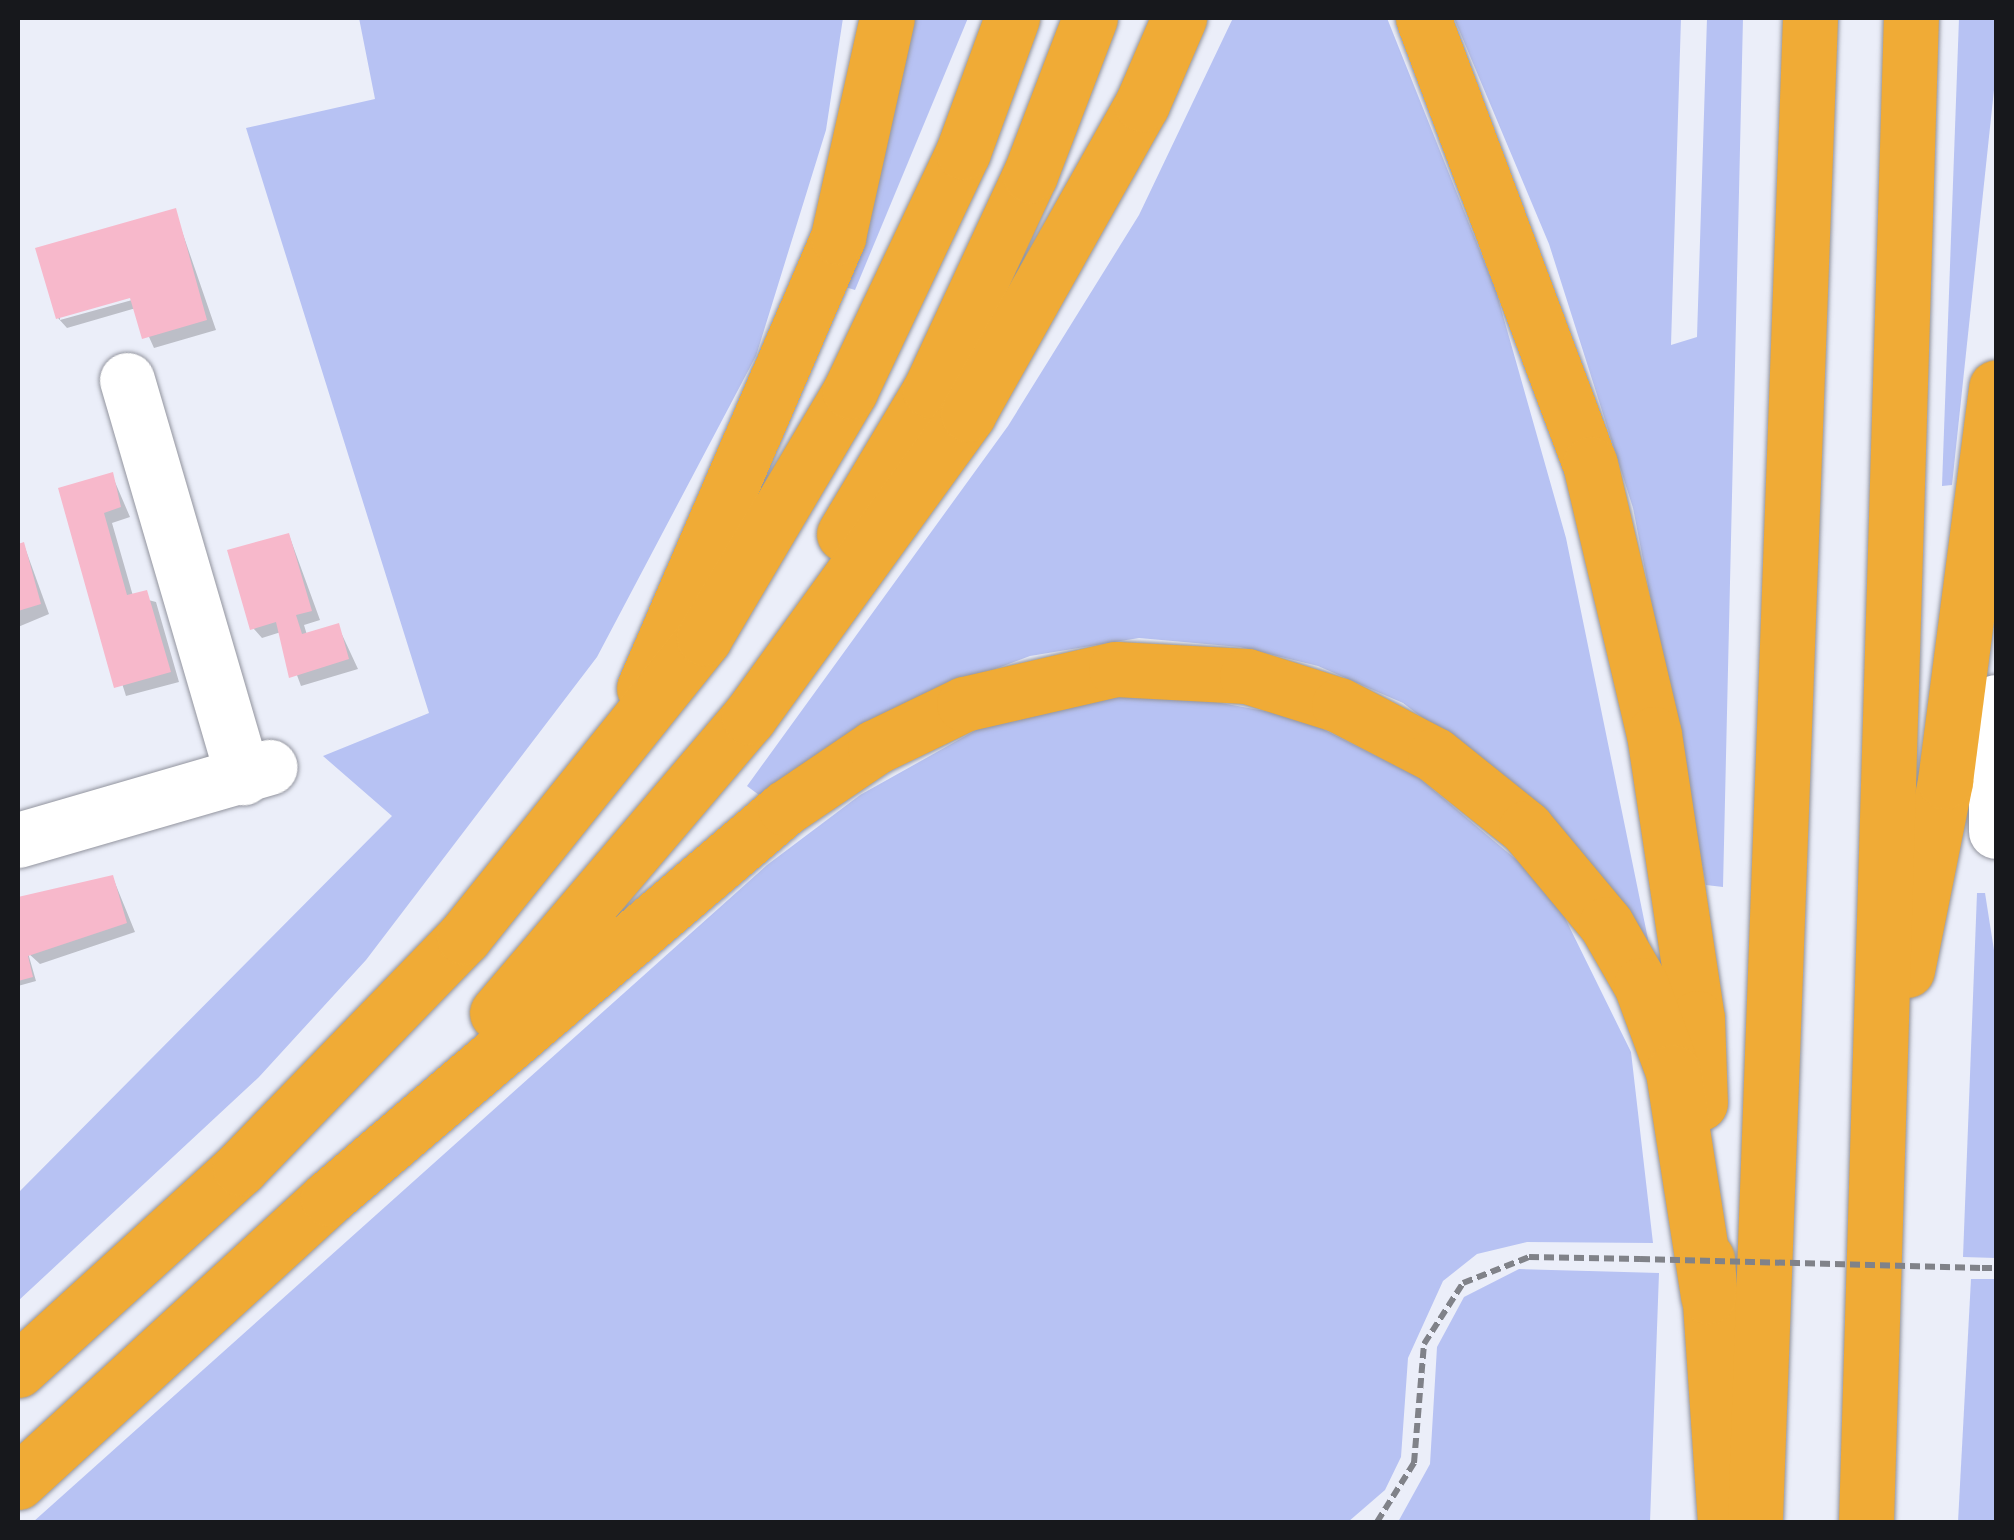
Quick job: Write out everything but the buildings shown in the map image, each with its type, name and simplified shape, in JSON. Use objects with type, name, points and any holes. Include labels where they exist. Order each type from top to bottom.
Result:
[{"type":"highway","points":[[622,749],[677,597],[787,370],[838,237],[887,18]]},
{"type":"highway","points":[[18,1370],[353,1054],[622,749],[704,638],[850,392],[964,152],[1012,18]]},
{"type":"highway","points":[[676,804],[930,390],[1030,175],[1090,18]]},
{"type":"highway","points":[[328,1198],[676,804],[824,620],[968,414],[1142,104],[1179,18]]},
{"type":"highway","points":[[1423,18],[1590,464],[1654,734],[1697,1018],[1708,1296],[1725,1522]]},
{"type":"highway","points":[[1754,1522],[1810,18]]},
{"type":"highway","points":[[1866,1522],[1912,18]]},
{"type":"highway","points":[[1876,1124],[1945,781],[1996,387]]},
{"type":"highway","points":[[18,1482],[328,1198],[682,892],[875,747],[1044,679],[1201,670],[1289,686],[1389,728],[1479,786],[1569,875],[1641,985],[1673,1072],[1708,1296]]},
{"type":"street","points":[[18,840],[256,772],[127,380]]},
{"type":"street","points":[[1996,702],[1996,831]]},
{"type":"path","points":[[1377,1522],[1414,1463],[1424,1344],[1454,1292],[1506,1261],[1640,1258],[1996,1268]]},
{"type":"shaded area","points":[[359,18],[843,18],[826,130],[756,356],[597,657],[366,960],[259,1077],[18,1301],[18,1193],[392,816],[323,756],[429,713],[246,128],[375,99]]},
{"type":"shaded area","points":[[896,18],[968,18],[855,290],[842,286]]},
{"type":"shaded area","points":[[1233,18],[1387,18],[1496,291],[1566,538],[1649,944],[1479,761],[1403,703],[1318,666],[1240,647],[1139,638],[1030,656],[928,694],[763,798],[747,786],[1008,426],[1139,215]]},
{"type":"shaded area","points":[[1454,18],[1681,18],[1671,345],[1697,337],[1707,18],[1743,18],[1723,887],[1706,885],[1633,508],[1549,244]]},
{"type":"shaded area","points":[[1959,18],[1996,18],[1996,71],[1952,485],[1942,486]]},
{"type":"shaded area","points":[[1171,694],[1299,717],[1418,777],[1525,867],[1565,918],[1631,1052],[1653,1243],[1527,1242],[1477,1254],[1443,1281],[1408,1358],[1401,1457],[1385,1490],[1348,1522],[33,1522],[767,865],[860,795],[978,729],[1100,696]]},
{"type":"shaded area","points":[[1977,893],[1985,893],[1996,963],[1996,1258],[1963,1257]]},
{"type":"shaded area","points":[[1519,1269],[1659,1273],[1650,1522],[1398,1522],[1430,1464],[1437,1347],[1464,1297]]},
{"type":"shaded area","points":[[1971,1279],[1996,1279],[1996,1522],[1958,1522]]}]
